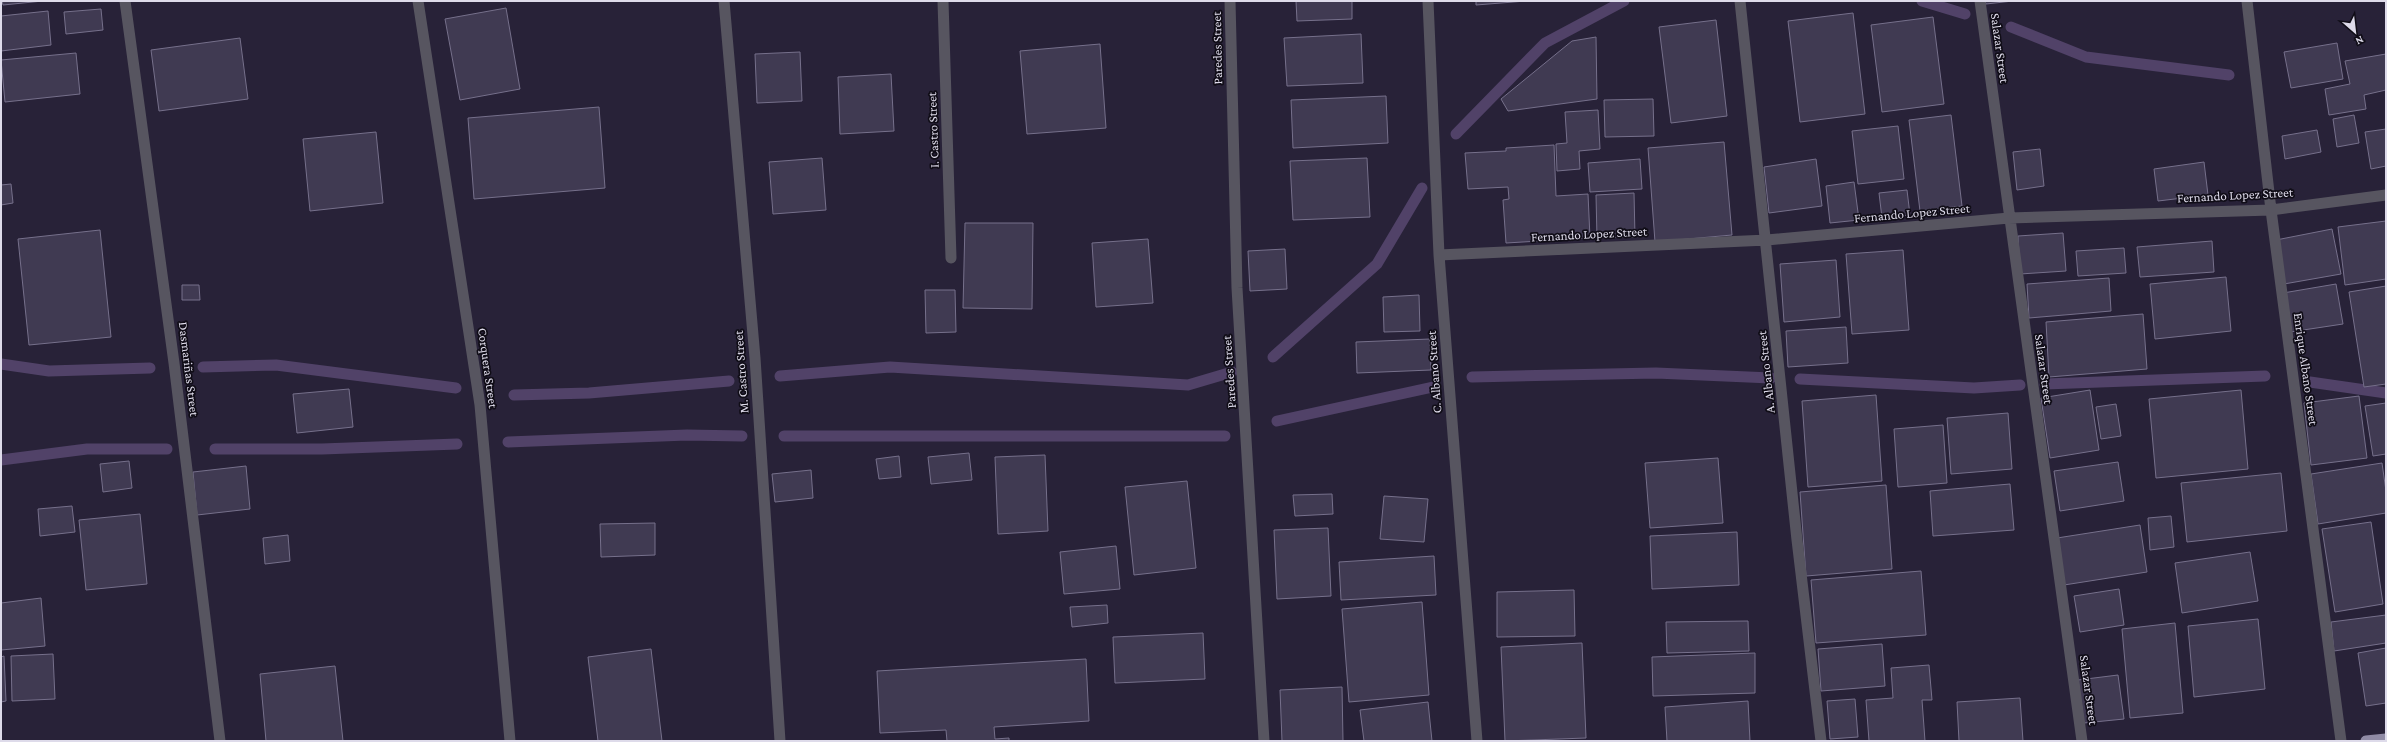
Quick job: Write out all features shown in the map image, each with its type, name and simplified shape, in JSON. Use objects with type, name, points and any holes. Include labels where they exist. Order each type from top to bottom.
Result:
[{"type":"highway","points":[[2366,741],[2386,739]]},
{"type":"street","name":"Dasmariñas Street","points":[[124,1],[174,363],[220,741]]},
{"type":"street","name":"Corquera Street","points":[[418,1],[480,405],[510,741]]},
{"type":"street","name":"M. Castro Street","points":[[724,1],[755,358],[780,741]]},
{"type":"street","name":"I. Castro Street","points":[[943,1],[951,258]]},
{"type":"street","name":"Paredes Street","points":[[1230,1],[1237,288],[1264,741]]},
{"type":"street","name":"C. Albano Street","points":[[1428,1],[1439,255],[1477,741]]},
{"type":"street","name":"A. Albano Street","points":[[1740,1],[1767,240],[1797,540],[1821,741]]},
{"type":"street","name":"Salazar Street","points":[[1980,1],[2082,741]]},
{"type":"street","name":"Enrique Albano Street","points":[[2248,1],[2270,210],[2341,741]]},
{"type":"street","name":"Fernando Lopez Street","points":[[1439,255],[1767,240],[2009,218],[2270,210],[2386,195]]},
{"type":"building","points":[[2,1],[43,1],[3,5]]},
{"type":"building","points":[[1296,1],[1352,1],[1352,19],[1297,21]]},
{"type":"building","points":[[1476,1],[1526,1],[1476,5]]},
{"type":"building","points":[[1985,1],[2013,1],[1986,4]]},
{"type":"building","points":[[506,8],[520,89],[460,100],[445,19]]},
{"type":"building","points":[[101,9],[103,30],[66,34],[64,12]]},
{"type":"building","points":[[48,11],[51,45],[1,51],[1,16]]},
{"type":"building","points":[[1853,13],[1865,114],[1800,122],[1788,21]]},
{"type":"building","points":[[1933,17],[1944,104],[1882,112],[1871,25]]},
{"type":"building","points":[[1716,20],[1727,116],[1671,123],[1659,27]]},
{"type":"building","points":[[1361,34],[1363,83],[1287,86],[1284,38]]},
{"type":"building","points":[[1596,37],[1597,99],[1508,111],[1501,99],[1572,41]]},
{"type":"building","points":[[240,38],[248,99],[159,111],[151,50]]},
{"type":"building","points":[[2337,43],[2343,79],[2291,88],[2284,52]]},
{"type":"building","points":[[1100,44],[1106,128],[1027,134],[1020,51]]},
{"type":"building","points":[[800,52],[802,101],[757,103],[755,54]]},
{"type":"building","points":[[76,53],[80,94],[5,102],[1,60]]},
{"type":"building","points":[[2386,54],[2386,90],[2364,95],[2366,109],[2329,115],[2325,89],[2350,84],[2345,61]]},
{"type":"building","points":[[891,74],[894,131],[840,134],[838,77]]},
{"type":"building","points":[[1386,96],[1388,143],[1293,148],[1291,100]]},
{"type":"building","points":[[1653,99],[1654,136],[1605,137],[1604,100]]},
{"type":"building","points":[[599,107],[605,188],[474,199],[468,118]]},
{"type":"building","points":[[1598,110],[1600,149],[1579,151],[1580,169],[1557,171],[1556,144],[1567,143],[1565,112]]},
{"type":"building","points":[[1951,115],[1962,206],[1920,211],[1909,120]]},
{"type":"building","points":[[2354,115],[2359,143],[2337,147],[2333,119]]},
{"type":"building","points":[[1898,126],[1904,179],[1858,184],[1852,131]]},
{"type":"building","points":[[2386,129],[2386,166],[2371,169],[2365,132]]},
{"type":"building","points":[[2317,130],[2321,152],[2285,159],[2282,136]]},
{"type":"building","points":[[376,132],[383,203],[310,211],[303,139]]},
{"type":"building","points":[[1724,142],[1732,235],[1655,242],[1648,148]]},
{"type":"building","points":[[1554,145],[1556,196],[1588,194],[1590,238],[1506,243],[1503,200],[1509,199],[1508,187],[1468,189],[1465,153],[1506,151],[1506,148]]},
{"type":"building","points":[[2040,149],[2044,186],[2017,190],[2013,152]]},
{"type":"building","points":[[822,158],[826,210],[773,214],[769,162]]},
{"type":"building","points":[[1367,158],[1370,217],[1293,220],[1290,161]]},
{"type":"building","points":[[1640,159],[1642,189],[1590,192],[1588,163]]},
{"type":"building","points":[[1816,159],[1822,206],[1769,213],[1764,167]]},
{"type":"building","points":[[2204,162],[2208,195],[2158,201],[2154,169]]},
{"type":"building","points":[[1854,182],[1859,220],[1830,223],[1826,186]]},
{"type":"building","points":[[11,184],[13,203],[1,205],[1,185]]},
{"type":"building","points":[[1907,190],[1910,215],[1882,218],[1879,193]]},
{"type":"building","points":[[1634,193],[1635,237],[1597,238],[1596,195]]},
{"type":"building","points":[[2386,221],[2386,279],[2345,285],[2338,227]]},
{"type":"building","points":[[965,223],[1033,223],[1032,309],[963,308]]},
{"type":"building","points":[[2332,229],[2341,274],[2284,284],[2276,240]]},
{"type":"building","points":[[100,230],[111,337],[29,345],[18,239]]},
{"type":"building","points":[[2063,233],[2066,271],[2020,274],[2018,236]]},
{"type":"building","points":[[1148,239],[1153,303],[1096,307],[1092,243]]},
{"type":"building","points":[[2212,241],[2214,272],[2140,277],[2137,247]]},
{"type":"building","points":[[2124,248],[2126,273],[2078,276],[2076,251]]},
{"type":"building","points":[[1285,249],[1287,289],[1250,291],[1248,251]]},
{"type":"building","points":[[1903,250],[1909,330],[1852,334],[1846,254]]},
{"type":"building","points":[[1836,260],[1840,317],[1784,322],[1780,264]]},
{"type":"building","points":[[2226,277],[2231,331],[2155,339],[2150,284]]},
{"type":"building","points":[[2109,278],[2111,311],[2029,318],[2027,284]]},
{"type":"building","points":[[2336,284],[2343,324],[2290,332],[2283,293]]},
{"type":"building","points":[[182,285],[199,285],[200,300],[182,300]]},
{"type":"building","points":[[2386,286],[2386,384],[2364,387],[2349,292]]},
{"type":"building","points":[[925,290],[955,290],[956,332],[926,333]]},
{"type":"building","points":[[1419,295],[1420,331],[1384,332],[1383,297]]},
{"type":"building","points":[[2143,314],[2147,369],[2049,377],[2046,322]]},
{"type":"building","points":[[1846,327],[1848,363],[1788,367],[1786,331]]},
{"type":"building","points":[[1430,339],[1431,370],[1357,373],[1356,342]]},
{"type":"building","points":[[349,389],[353,427],[297,433],[293,394]]},
{"type":"building","points":[[2090,390],[2099,450],[2050,458],[2041,398]]},
{"type":"building","points":[[2241,390],[2248,469],[2156,478],[2149,399]]},
{"type":"building","points":[[1876,395],[1882,481],[1808,487],[1802,401]]},
{"type":"building","points":[[2359,396],[2367,458],[2311,465],[2304,403]]},
{"type":"building","points":[[2386,403],[2386,454],[2373,456],[2365,406]]},
{"type":"building","points":[[2116,404],[2121,436],[2101,439],[2096,407]]},
{"type":"building","points":[[2008,413],[2012,469],[1951,474],[1947,418]]},
{"type":"building","points":[[1943,425],[1947,483],[1898,487],[1894,429]]},
{"type":"building","points":[[969,453],[972,480],[931,484],[928,457]]},
{"type":"building","points":[[1045,455],[1048,531],[998,534],[995,457]]},
{"type":"building","points":[[899,456],[901,477],[879,479],[876,459]]},
{"type":"building","points":[[1718,458],[1723,523],[1650,528],[1645,463]]},
{"type":"building","points":[[129,461],[132,488],[103,492],[100,464]]},
{"type":"building","points":[[2118,462],[2124,501],[2060,511],[2054,471]]},
{"type":"building","points":[[2382,463],[2386,491],[2386,513],[2318,524],[2311,474]]},
{"type":"building","points":[[246,466],[250,509],[197,515],[193,472]]},
{"type":"building","points":[[811,470],[813,498],[775,502],[772,474]]},
{"type":"building","points":[[2281,473],[2287,531],[2187,542],[2181,483]]},
{"type":"building","points":[[1187,481],[1196,568],[1134,575],[1125,487]]},
{"type":"building","points":[[2010,484],[2014,530],[1933,536],[1930,491]]},
{"type":"building","points":[[1886,485],[1892,569],[1806,576],[1800,492]]},
{"type":"building","points":[[1332,494],[1333,514],[1295,516],[1293,495]]},
{"type":"building","points":[[1384,496],[1428,499],[1424,542],[1380,539]]},
{"type":"building","points":[[72,506],[75,532],[40,536],[38,509]]},
{"type":"building","points":[[140,514],[147,584],[86,590],[79,520]]},
{"type":"building","points":[[2171,516],[2174,547],[2150,550],[2148,518]]},
{"type":"building","points":[[2371,522],[2383,604],[2335,612],[2322,529]]},
{"type":"building","points":[[655,523],[655,555],[601,557],[600,524]]},
{"type":"building","points":[[2140,525],[2147,572],[2064,585],[2057,538]]},
{"type":"building","points":[[1328,528],[1331,596],[1277,599],[1274,530]]},
{"type":"building","points":[[1737,532],[1739,585],[1652,589],[1650,536]]},
{"type":"building","points":[[288,535],[290,561],[265,564],[263,538]]},
{"type":"building","points":[[1116,546],[1120,589],[1064,594],[1060,552]]},
{"type":"building","points":[[2250,552],[2258,601],[2182,613],[2175,563]]},
{"type":"building","points":[[1434,556],[1436,595],[1341,600],[1339,562]]},
{"type":"building","points":[[1921,571],[1926,635],[1816,643],[1811,580]]},
{"type":"building","points":[[2119,589],[2124,625],[2080,632],[2074,596]]},
{"type":"building","points":[[1574,590],[1575,636],[1497,637],[1497,592]]},
{"type":"building","points":[[41,598],[45,646],[1,650],[1,603]]},
{"type":"building","points":[[1422,602],[1429,695],[1349,702],[1342,609]]},
{"type":"building","points":[[1107,605],[1108,623],[1072,627],[1070,607]]},
{"type":"building","points":[[2386,615],[2386,643],[2334,651],[2331,622]]},
{"type":"building","points":[[2258,619],[2265,689],[2194,697],[2188,626]]},
{"type":"building","points":[[1748,621],[1749,651],[1667,653],[1666,622]]},
{"type":"building","points":[[2175,623],[2183,713],[2130,718],[2122,629]]},
{"type":"building","points":[[1203,633],[1205,679],[1115,683],[1113,637]]},
{"type":"building","points":[[1582,643],[1586,738],[1505,741],[1501,647]]},
{"type":"building","points":[[1882,644],[1885,686],[1821,691],[1818,649]]},
{"type":"building","points":[[2386,648],[2386,703],[2366,706],[2358,653]]},
{"type":"building","points":[[651,649],[662,741],[598,741],[588,657]]},
{"type":"building","points":[[1755,653],[1755,693],[1653,696],[1652,657]]},
{"type":"building","points":[[53,654],[55,699],[12,701],[11,656]]},
{"type":"building","points":[[4,656],[6,701],[1,702],[1,657]]},
{"type":"building","points":[[1086,659],[1089,721],[994,727],[995,739],[1009,738],[1009,741],[947,741],[946,730],[880,733],[877,671]]},
{"type":"building","points":[[1929,665],[1932,700],[1922,700],[1925,741],[1869,741],[1866,700],[1893,698],[1891,668]]},
{"type":"building","points":[[335,666],[343,741],[266,741],[260,674]]},
{"type":"building","points":[[2118,675],[2124,719],[2084,723],[2078,680]]},
{"type":"building","points":[[1342,687],[1343,741],[1282,741],[1280,690]]},
{"type":"building","points":[[2020,698],[2023,741],[1959,741],[1957,702]]},
{"type":"building","points":[[1855,699],[1858,737],[1830,739],[1827,701]]},
{"type":"building","points":[[1748,701],[1750,741],[1667,741],[1665,707]]},
{"type":"building","points":[[1428,702],[1432,741],[1364,741],[1360,710]]},
{"type":"waterway","points":[[1456,134],[1545,43],[1624,1]]},
{"type":"waterway","points":[[1922,1],[1965,14]]},
{"type":"waterway","points":[[2011,27],[2086,57],[2229,75]]},
{"type":"waterway","points":[[1273,357],[1377,264],[1422,188]]},
{"type":"waterway","points":[[1,364],[49,371],[150,368]]},
{"type":"waterway","points":[[203,367],[276,365],[456,388]]},
{"type":"waterway","points":[[780,376],[890,367],[1188,385],[1232,372]]},
{"type":"waterway","points":[[1472,377],[1656,373],[1771,378]]},
{"type":"waterway","points":[[2045,384],[2265,376]]},
{"type":"waterway","points":[[1800,379],[1974,388],[2020,385]]},
{"type":"waterway","points":[[514,395],[589,393],[729,381]]},
{"type":"waterway","points":[[2310,382],[2386,393]]},
{"type":"waterway","points":[[1277,421],[1433,387]]},
{"type":"waterway","points":[[508,442],[687,435],[742,436]]},
{"type":"waterway","points":[[784,436],[1225,436]]},
{"type":"waterway","points":[[215,449],[322,449],[457,444]]},
{"type":"waterway","points":[[1,460],[87,449],[167,449]]}]
